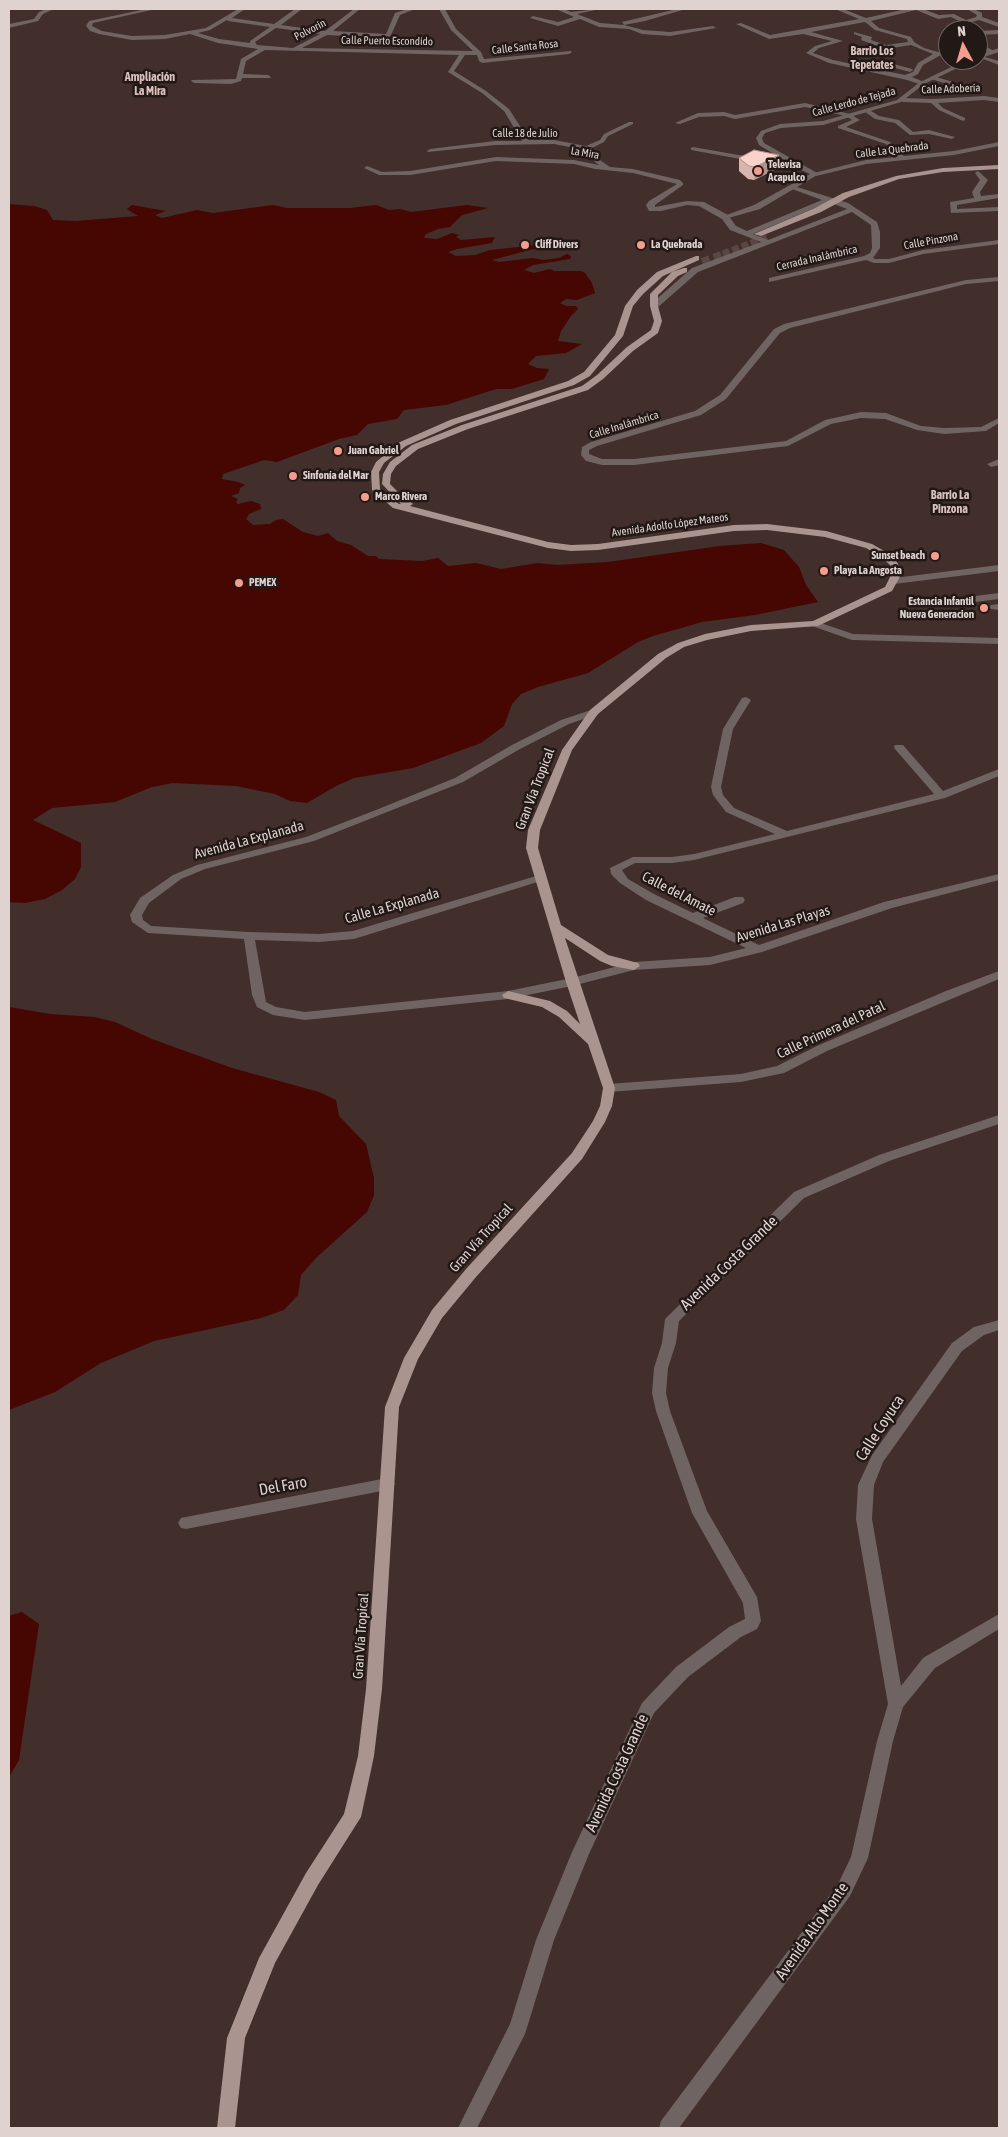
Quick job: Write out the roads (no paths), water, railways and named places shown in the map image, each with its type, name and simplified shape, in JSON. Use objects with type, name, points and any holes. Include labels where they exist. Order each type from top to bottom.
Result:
[{"type":"main road","points":[[758,234],[832,200],[898,177],[943,170],[999,167]]},
{"type":"main road","points":[[848,207],[882,187],[904,181],[999,171]]},
{"type":"main road","name":"Avenida Adolfo López Mateos","points":[[428,513],[403,502],[386,484],[387,474],[393,464],[415,447],[584,388],[600,377],[630,349],[655,331],[658,320],[654,306],[654,294],[675,274],[699,260],[660,274],[640,292],[629,306],[619,336],[587,374],[570,382],[453,422],[403,444],[384,458],[375,472],[376,490],[396,506],[548,545],[571,548],[598,547],[734,528],[767,527],[826,534],[869,546],[883,554],[894,564],[897,572],[894,581]]},
{"type":"main road","name":"Gran Vía Tropical","points":[[226,2128],[236,2038],[268,1958],[312,1879],[352,1817],[366,1756],[374,1689],[392,1407],[411,1358],[442,1308],[471,1273],[578,1156],[599,1122],[606,1106],[608,1088],[572,982],[532,848],[534,830],[567,750],[594,712],[662,656],[681,645],[705,637],[751,628],[815,624],[889,589],[894,581]]},
{"type":"main road","points":[[556,927],[604,958],[634,966]]},
{"type":"main road","points":[[508,995],[546,1004],[563,1014],[592,1043]]},
{"type":"street","points":[[9,26],[36,20],[41,13],[50,9]]},
{"type":"street","points":[[153,9],[91,22],[89,26],[92,30],[101,33],[132,38],[154,38],[208,28],[228,19],[242,9]]},
{"type":"street","points":[[255,46],[252,40],[298,9]]},
{"type":"street","name":"Polvorín","points":[[189,33],[218,41],[264,48],[294,50],[335,28],[357,9]]},
{"type":"street","points":[[348,58],[358,51],[384,45],[397,14],[412,9]]},
{"type":"street","points":[[442,9],[454,30],[480,53]]},
{"type":"street","points":[[559,9],[599,25],[630,27],[642,32],[670,34],[713,28]]},
{"type":"street","points":[[572,13],[597,9]]},
{"type":"street","points":[[599,25],[643,20],[683,9]]},
{"type":"street","points":[[838,9],[866,20],[876,28],[909,38],[912,43],[922,49],[938,54]]},
{"type":"street","points":[[731,20],[769,37],[806,33],[908,9]]},
{"type":"street","points":[[919,9],[946,9]]},
{"type":"street","points":[[919,9],[938,17],[952,15],[965,22],[980,18],[999,25]]},
{"type":"street","points":[[970,9],[980,14],[980,18]]},
{"type":"street","points":[[533,18],[558,24],[581,17]]},
{"type":"street","points":[[228,19],[327,33],[387,36]]},
{"type":"street","points":[[738,24],[750,22]]},
{"type":"street","points":[[806,33],[840,41],[817,47],[809,53],[815,56],[831,62],[922,83]]},
{"type":"street","points":[[856,33],[870,38]]},
{"type":"street","points":[[891,34],[863,39],[886,47],[912,43]]},
{"type":"street","points":[[238,79],[240,65],[243,60],[264,48]]},
{"type":"street","name":"Calle Puerto Escondido","points":[[294,50],[480,53]]},
{"type":"street","points":[[988,50],[992,52]]},
{"type":"street","points":[[988,53],[999,50]]},
{"type":"street","name":"Calle 18 de Julio","points":[[463,52],[459,61],[450,71],[484,92],[506,110],[526,141]]},
{"type":"street","name":"Calle Santa Rosa","points":[[480,53],[482,61],[569,52]]},
{"type":"street","points":[[904,78],[918,71],[920,64],[938,54]]},
{"type":"street","points":[[890,65],[918,71]]},
{"type":"street","name":"Calle Lerdo de Tejada","points":[[801,168],[761,144],[759,138],[763,132],[780,126],[823,123],[903,100],[922,83],[950,70]]},
{"type":"street","points":[[194,80],[268,77]]},
{"type":"street","points":[[932,78],[951,83],[949,86],[952,90],[970,92],[984,98]]},
{"type":"street","name":"Calle Adobería","points":[[903,100],[933,101],[984,98],[999,100]]},
{"type":"street","points":[[933,101],[941,109],[963,119]]},
{"type":"street","points":[[678,123],[698,116],[724,114],[734,118],[804,105],[848,115],[857,120],[840,127],[888,143],[903,159]]},
{"type":"street","points":[[866,110],[877,118],[897,121],[912,134],[929,132],[981,148]]},
{"type":"street","points":[[610,169],[597,161],[591,150],[587,148],[602,141],[606,135],[631,123]]},
{"type":"street","name":"Calle La Quebrada","points":[[946,129],[960,140]]},
{"type":"street","name":"Calle 18 de Julio","points":[[430,151],[526,141],[554,142],[587,148]]},
{"type":"street","name":"Calle La Quebrada","points":[[725,217],[757,206],[794,188],[816,174],[866,162],[903,159],[999,144]]},
{"type":"street","points":[[693,149],[801,168],[816,174]]},
{"type":"street","name":"La Mira","points":[[367,168],[381,174],[410,174],[505,159],[574,162],[610,169],[633,170],[678,181],[681,184],[650,205],[652,209],[695,202],[725,217]]},
{"type":"street","points":[[978,173],[984,180],[976,192],[978,198]]},
{"type":"street","points":[[794,188],[848,207],[863,215],[874,224],[876,248],[873,254],[867,258]]},
{"type":"street","points":[[999,196],[978,198],[954,204],[954,211],[999,209]]},
{"type":"street","points":[[746,234],[832,200]]},
{"type":"street","points":[[654,306],[695,270],[848,207]]},
{"type":"street","points":[[725,217],[733,228],[767,240]]},
{"type":"street","name":"Calle Pinzona","points":[[867,258],[889,261],[923,252],[999,242]]},
{"type":"street","name":"Cerrada Inalámbrica","points":[[772,280],[867,258]]},
{"type":"street","name":"Calle Inalámbrica","points":[[999,279],[966,282],[787,326],[777,331],[723,397],[698,414],[594,444],[586,449],[585,455],[589,459],[602,462],[634,462],[697,453],[779,445],[788,443],[828,422],[861,415],[886,416],[920,428],[944,431],[983,429],[999,420]]},
{"type":"street","points":[[894,581],[997,571]]},
{"type":"street","points":[[974,599],[999,596]]},
{"type":"street","points":[[815,624],[852,637],[999,642]]},
{"type":"street","points":[[746,700],[728,729],[716,787],[718,795],[730,810],[786,834]]},
{"type":"street","name":"Avenida La Explanada","points":[[249,936],[148,928],[138,922],[136,915],[144,902],[158,889],[177,877],[200,867],[310,839],[380,812],[459,780],[516,747],[565,722],[594,712]]},
{"type":"street","points":[[899,747],[941,796]]},
{"type":"street","name":"Calle del Amate","points":[[758,949],[650,898],[624,881],[617,874],[616,868],[634,860],[672,860],[694,857],[941,796],[999,772]]},
{"type":"street","name":"Avenida Las Playas","points":[[572,982],[634,966],[710,961],[758,949],[888,905],[999,877]]},
{"type":"street","name":"Calle La Explanada","points":[[249,936],[319,938],[354,935],[540,878]]},
{"type":"street","points":[[692,918],[739,900]]},
{"type":"street","points":[[249,936],[258,995],[262,1004],[273,1011],[287,1014],[305,1016],[508,995],[572,982]]},
{"type":"street","name":"Calle Primera del Patal","points":[[608,1088],[741,1078],[780,1070],[823,1048],[999,975]]},
{"type":"street","name":"Avenida Costa Grande","points":[[467,2128],[518,2027],[545,1940],[580,1852],[648,1708],[682,1672],[753,1621],[751,1602],[700,1512],[663,1411],[659,1393],[661,1368],[669,1344],[672,1318],[799,1195],[884,1158],[999,1119]]},
{"type":"street","name":"Calle Coyuca","points":[[896,1704],[864,1519],[866,1484],[877,1459],[957,1346],[979,1331],[999,1325]]},
{"type":"street","name":"Del Faro","points":[[186,1523],[387,1484]]},
{"type":"street","points":[[896,1704],[929,1663],[999,1621]]},
{"type":"street","name":"Avenida Alto Monte","points":[[668,2128],[844,1890],[859,1858],[885,1741],[896,1704]]},
{"type":"tunnel","points":[[723,254],[767,237]]},
{"type":"tunnel","points":[[702,262],[727,253]]},
{"type":"place","name":"Televisa Acapulco","points":[[758,171]]},
{"type":"place","name":"Cliff Divers","points":[[525,245]]},
{"type":"place","name":"La Quebrada","points":[[641,245]]},
{"type":"place","name":"Juan Gabriel","points":[[338,451]]},
{"type":"place","name":"Sinfonía del Mar","points":[[293,476]]},
{"type":"place","name":"Marco Rivera","points":[[365,497]]},
{"type":"place","name":"Sunset beach","points":[[935,556]]},
{"type":"place","name":"Playa La Angosta","points":[[824,571]]},
{"type":"place","name":"PEMEX","points":[[239,583]]},
{"type":"place","name":"Estancia Infantil Nueva Generacion","points":[[984,608]]},
{"type":"district","name":"Barrio Los Tepetates","points":[[872,58]]},
{"type":"district","name":"Ampliación La Mira","points":[[150,84]]},
{"type":"district","name":"Barrio La Pinzona","points":[[950,502]]}]
